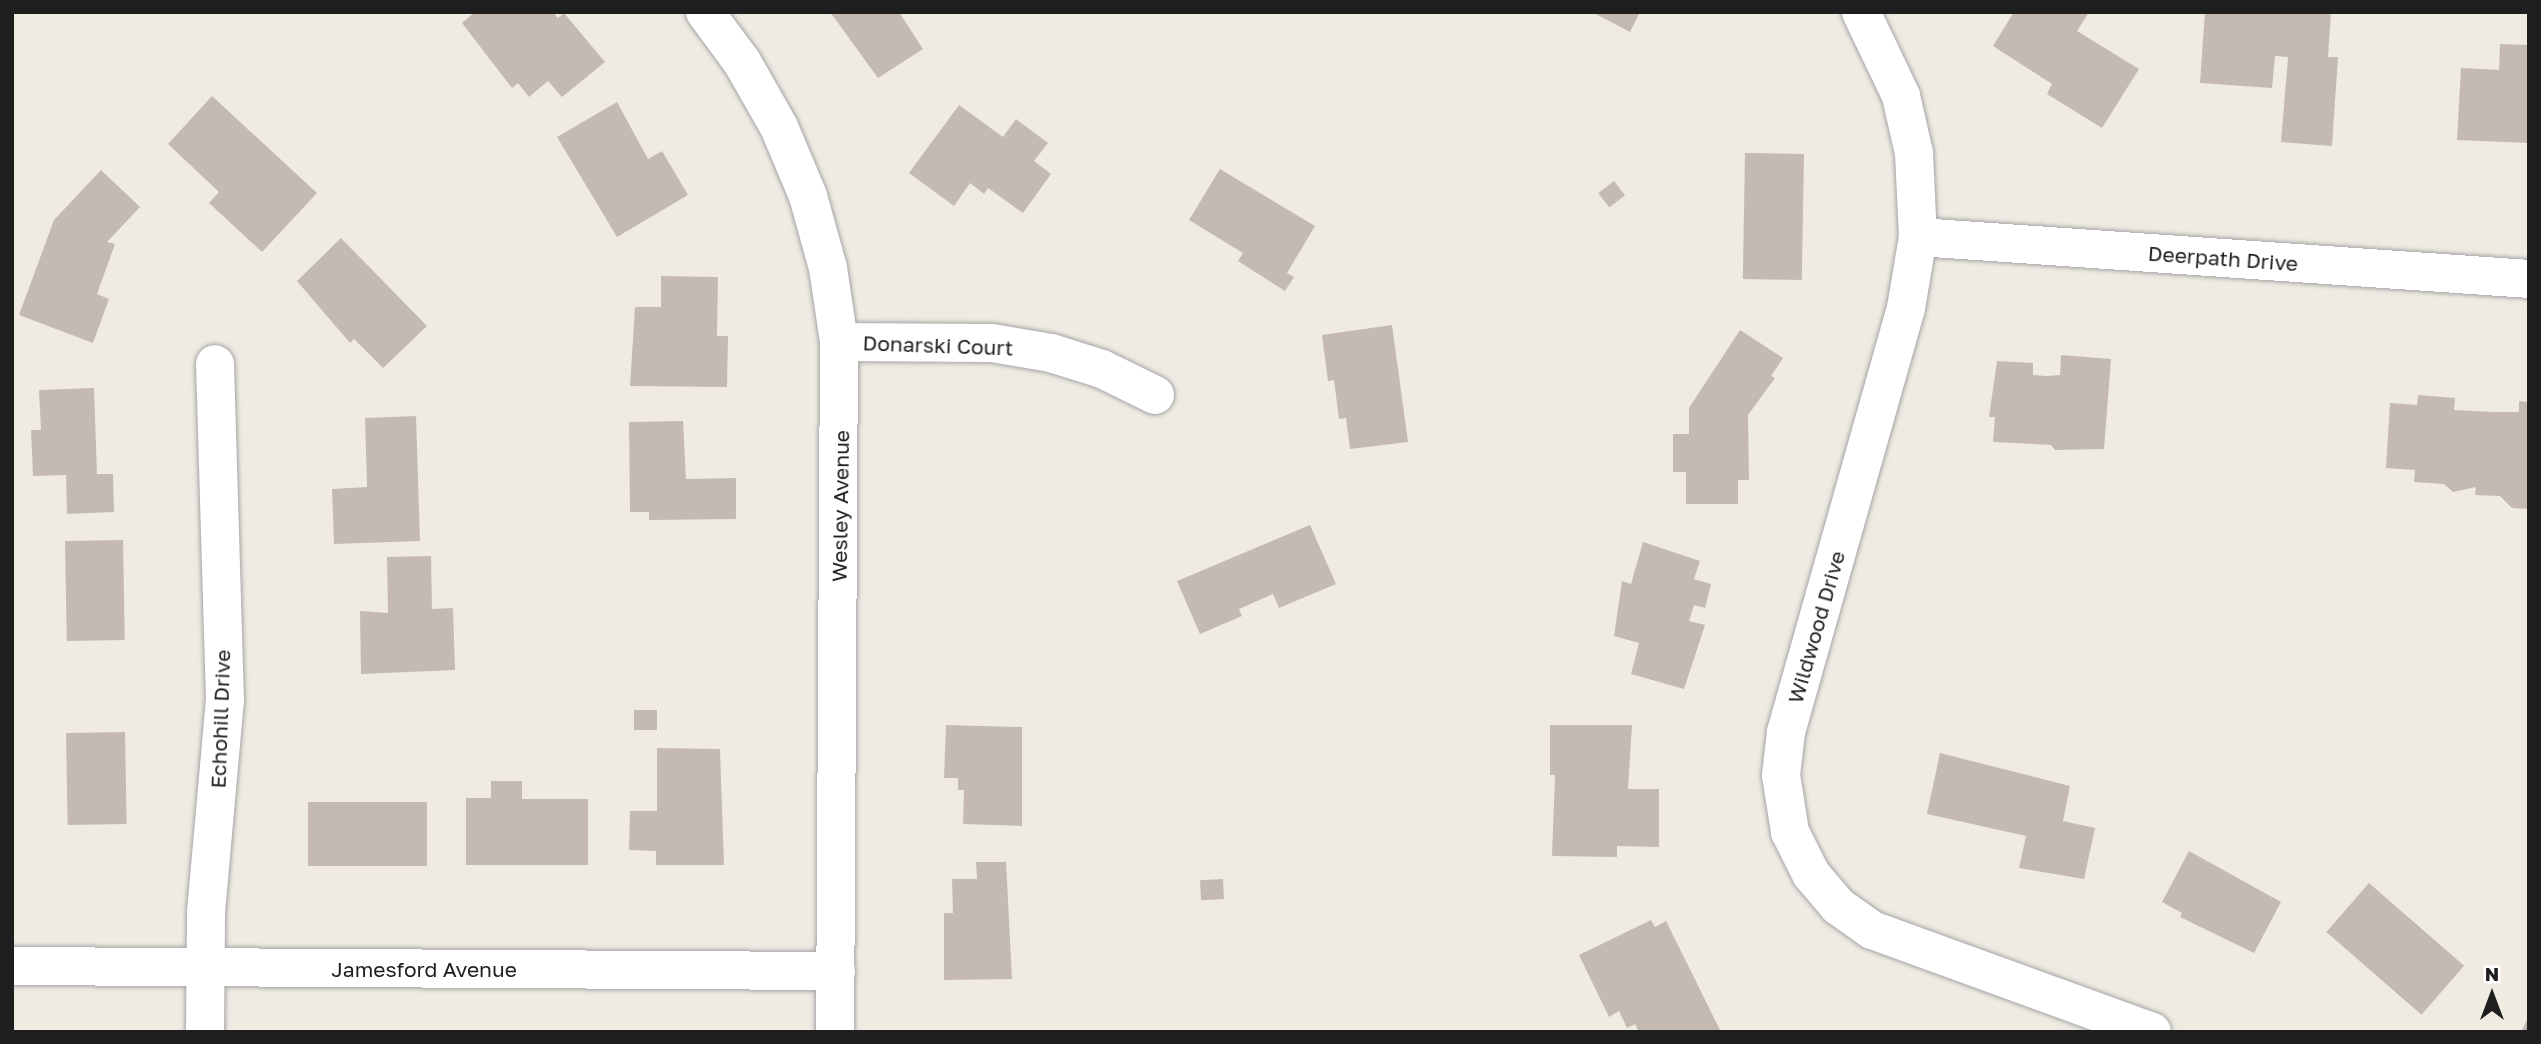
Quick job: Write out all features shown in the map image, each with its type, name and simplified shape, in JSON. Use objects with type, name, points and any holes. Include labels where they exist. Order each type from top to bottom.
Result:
[{"type":"street","name":"Wesley Avenue","points":[[705,12],[742,62],[779,127],[808,196],[828,268],[839,342],[835,1032]]},
{"type":"street","name":"Wildwood Drive","points":[[1861,12],[1901,96],[1914,153],[1918,237],[1906,308],[1786,732],[1781,775],[1790,832],[1811,874],[1838,906],[1872,930],[2152,1032]]},
{"type":"street","name":"Deerpath Drive","points":[[1918,237],[2529,279]]},
{"type":"street","name":"Donarski Court","points":[[839,342],[992,343],[1051,353],[1102,369],[1155,395]]},
{"type":"street","name":"Echohill Drive","points":[[205,1032],[206,912],[225,701],[215,364]]},
{"type":"street","name":"Jamesford Avenue","points":[[12,965],[836,971]]},
{"type":"building","points":[[475,12],[553,12],[558,18],[564,13],[605,62],[562,97],[548,81],[529,97],[518,83],[512,88],[462,23]]},
{"type":"building","points":[[830,12],[899,12],[923,49],[878,78]]},
{"type":"building","points":[[1592,12],[1640,12],[1630,32]]},
{"type":"building","points":[[2014,12],[2089,12],[2077,31],[2139,69],[2102,128],[2047,94],[2052,84],[1993,46]]},
{"type":"building","points":[[2205,12],[2331,12],[2328,57],[2338,57],[2332,146],[2281,142],[2288,57],[2275,56],[2272,88],[2200,83]]},
{"type":"building","points":[[2500,44],[2529,45],[2529,143],[2457,140],[2461,68],[2499,70]]},
{"type":"building","points":[[212,96],[317,193],[262,252],[209,203],[219,192],[168,144]]},
{"type":"building","points":[[617,102],[648,159],[662,151],[688,195],[617,237],[557,137]]},
{"type":"building","points":[[959,105],[1003,137],[1016,119],[1048,143],[1034,161],[1051,174],[1023,213],[988,188],[984,194],[970,183],[954,206],[909,173]]},
{"type":"building","points":[[1745,153],[1804,154],[1802,280],[1743,279]]},
{"type":"building","points":[[1220,169],[1315,226],[1287,273],[1294,277],[1285,291],[1238,261],[1243,253],[1189,220]]},
{"type":"building","points":[[101,170],[140,207],[107,242],[115,244],[97,294],[109,299],[93,343],[19,315],[54,220]]},
{"type":"building","points":[[1614,181],[1625,195],[1609,207],[1598,193]]},
{"type":"building","points":[[341,238],[427,326],[383,368],[354,339],[350,343],[297,281]]},
{"type":"building","points":[[661,276],[718,277],[717,336],[728,336],[727,387],[630,386],[635,307],[661,307]]},
{"type":"building","points":[[1392,325],[1408,442],[1350,449],[1346,418],[1339,419],[1334,380],[1328,381],[1322,335]]},
{"type":"building","points":[[1740,330],[1783,358],[1771,376],[1775,378],[1748,415],[1749,480],[1738,480],[1738,504],[1686,504],[1686,472],[1673,472],[1673,434],[1689,434],[1689,408]]},
{"type":"building","points":[[2061,355],[2111,359],[2104,449],[2055,450],[2051,445],[1993,442],[1995,417],[1989,417],[1997,361],[2033,363],[2033,375],[2060,375]]},
{"type":"building","points":[[94,388],[97,474],[113,474],[114,512],[67,514],[66,475],[33,476],[31,430],[41,430],[39,390]]},
{"type":"building","points":[[2418,395],[2455,398],[2454,410],[2519,412],[2519,401],[2529,402],[2529,509],[2512,508],[2500,496],[2475,495],[2476,487],[2453,492],[2444,484],[2414,482],[2415,470],[2386,468],[2390,403],[2417,405]]},
{"type":"building","points":[[416,416],[420,541],[334,544],[332,489],[367,487],[365,418]]},
{"type":"building","points":[[683,421],[686,479],[736,478],[736,519],[649,520],[649,512],[630,512],[629,422]]},
{"type":"building","points":[[1310,525],[1336,584],[1279,608],[1273,594],[1239,609],[1242,616],[1200,634],[1177,581]]},
{"type":"building","points":[[123,540],[125,640],[67,641],[65,541]]},
{"type":"building","points":[[1643,542],[1700,561],[1694,579],[1711,584],[1705,608],[1694,605],[1689,621],[1705,625],[1684,689],[1631,674],[1639,643],[1614,636],[1622,581],[1631,584]]},
{"type":"building","points":[[431,556],[432,609],[453,608],[455,670],[361,674],[360,611],[388,613],[387,557]]},
{"type":"building","points":[[634,710],[657,710],[657,730],[634,730]]},
{"type":"building","points":[[946,725],[1022,727],[1022,826],[963,824],[964,790],[958,790],[958,778],[944,778]]},
{"type":"building","points":[[1550,725],[1632,725],[1628,789],[1659,789],[1659,847],[1617,846],[1617,857],[1552,856],[1555,775],[1550,775]]},
{"type":"building","points":[[125,732],[127,824],[68,825],[66,733]]},
{"type":"building","points":[[657,748],[720,749],[724,865],[656,865],[656,851],[629,850],[630,811],[657,811]]},
{"type":"building","points":[[1940,753],[2070,786],[2063,821],[2095,828],[2084,879],[2019,868],[2026,836],[1927,814]]},
{"type":"building","points":[[491,781],[522,781],[522,799],[588,799],[588,865],[466,865],[466,798],[491,798]]},
{"type":"building","points":[[308,802],[427,802],[427,866],[308,866]]},
{"type":"building","points":[[2189,851],[2281,902],[2254,953],[2180,917],[2182,913],[2162,902]]},
{"type":"building","points":[[976,862],[1006,862],[1012,979],[944,980],[944,913],[953,913],[952,879],[977,879]]},
{"type":"building","points":[[1223,879],[1224,899],[1201,900],[1200,880]]},
{"type":"building","points":[[2369,883],[2464,966],[2421,1015],[2326,932]]},
{"type":"building","points":[[1651,920],[1655,927],[1666,921],[1721,1032],[1639,1032],[1635,1024],[1627,1028],[1619,1011],[1609,1017],[1579,955]]},
{"type":"building","points":[[2529,1016],[2529,1032],[2521,1032]]}]
